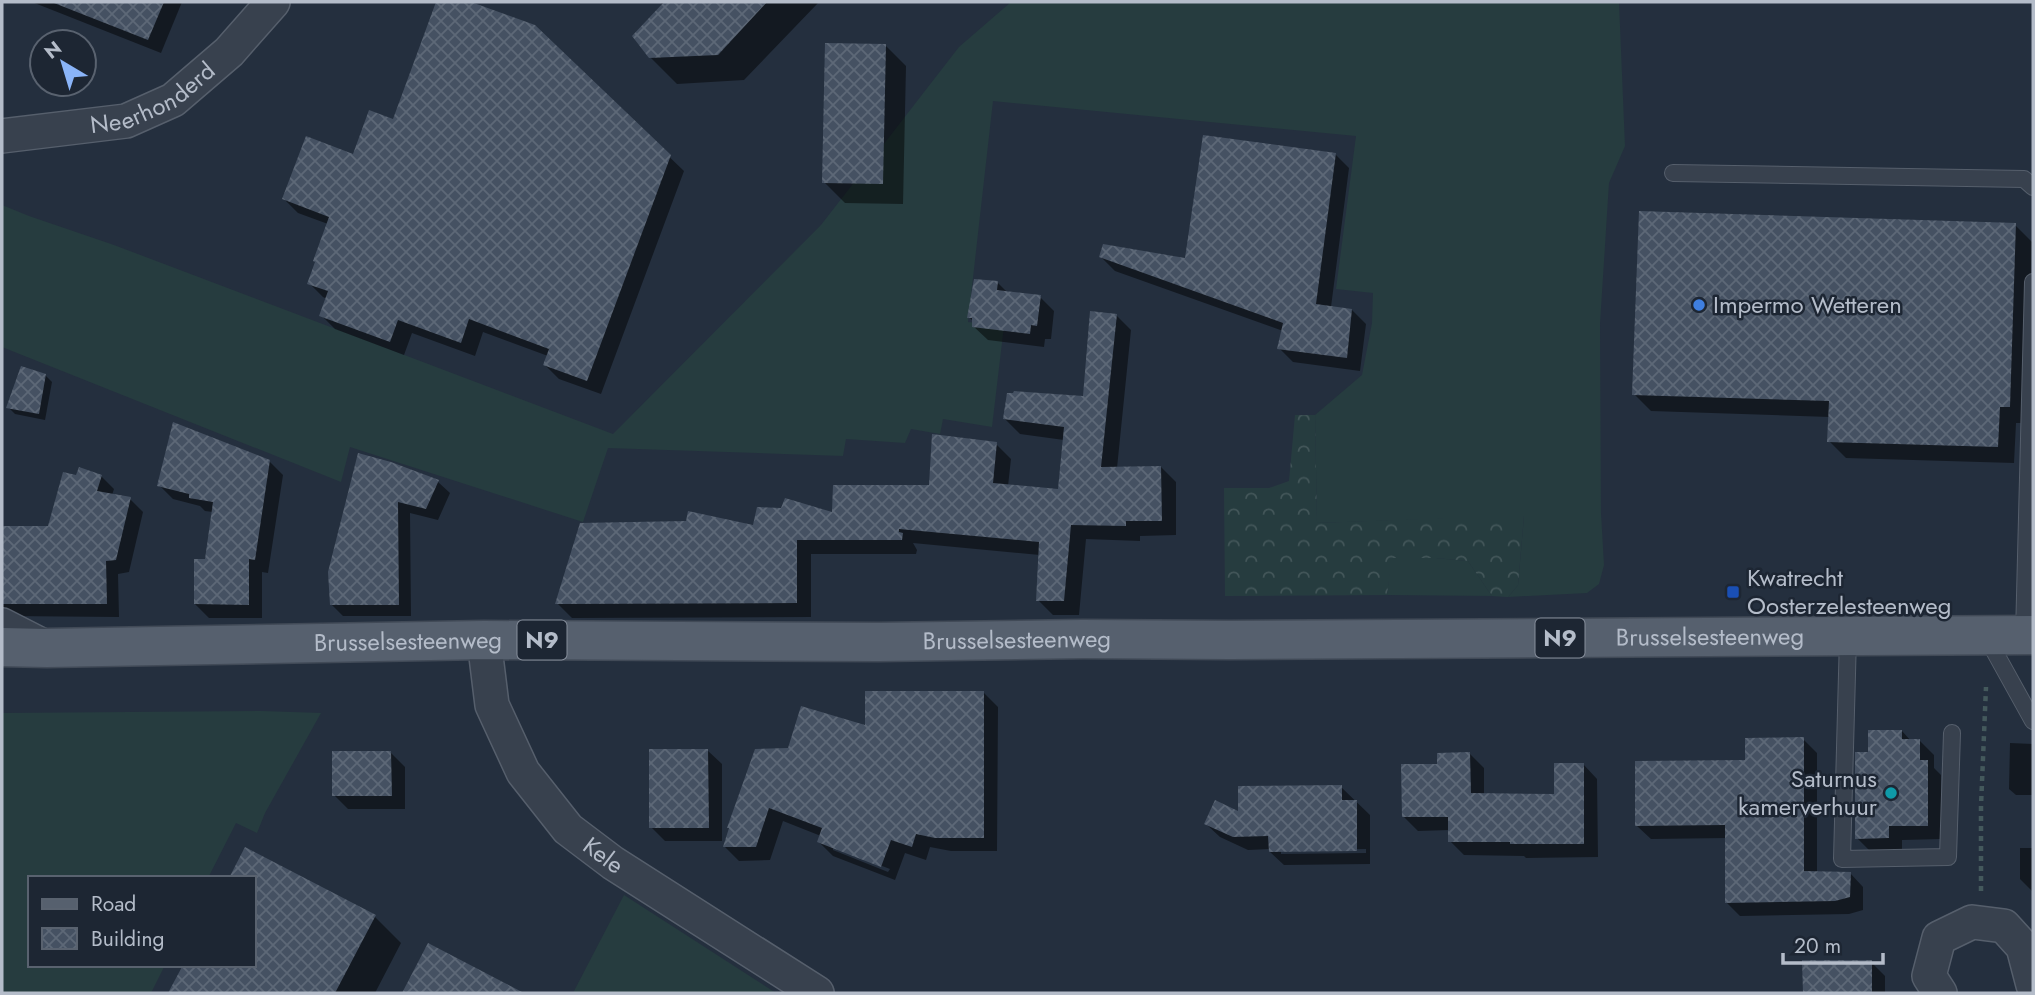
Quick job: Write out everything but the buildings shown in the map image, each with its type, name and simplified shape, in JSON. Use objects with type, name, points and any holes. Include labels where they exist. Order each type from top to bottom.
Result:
[{"type":"main road","name":"Brusselsesteenweg","points":[[2,647],[484,640],[879,642],[2029,635]]},
{"type":"street","name":"Neerhonderd","points":[[2,136],[126,121],[173,100],[229,52],[273,2]]},
{"type":"street","points":[[2,625],[47,648]]},
{"type":"street","name":"Kele","points":[[484,640],[492,705],[523,772],[568,829],[613,863],[817,993]]},
{"type":"street","points":[[1940,993],[1929,976],[1938,938],[1972,922],[2004,926],[2023,947],[2033,985]]},
{"type":"lane","points":[[1673,173],[2024,179],[2033,187]]},
{"type":"lane","points":[[2029,635],[2033,282]]},
{"type":"lane","points":[[1986,636],[2033,721]]},
{"type":"lane","points":[[1848,637],[1842,859],[1948,857],[1952,733]]},
{"type":"path","points":[[1981,924],[1986,636]]},
{"type":"green space","points":[[1011,2],[1619,2],[1625,146],[1609,183],[1600,324],[1601,513],[1604,565],[1599,584],[1587,593],[1508,597],[1518,585],[1524,516],[1317,523],[1315,415],[1362,375],[1372,323],[1373,293],[1336,289],[1356,136],[993,101],[968,322],[1004,326],[992,427],[943,419],[940,434],[911,429],[905,443],[846,439],[843,456],[608,448],[583,522],[350,447],[341,482],[2,347],[2,205],[613,434],[821,225],[959,47]]},
{"type":"green space","points":[[1295,415],[1315,415],[1317,523],[1524,515],[1518,585],[1508,597],[1492,596],[1468,561],[1392,558],[1387,595],[1225,596],[1224,488],[1269,488],[1289,481]]},
{"type":"green space","points":[[1391,558],[1468,561],[1492,596],[1387,595]]},
{"type":"green space","points":[[2,713],[321,713],[265,813],[257,833],[236,823],[209,876],[28,876],[28,967],[164,967],[151,993],[2,993]]},
{"type":"green space","points":[[624,895],[776,993],[573,993]]},
{"type":"place","name":"Impermo Wetteren","points":[[1699,305]]},
{"type":"place","name":"Kwatrecht Oosterzelesteenweg","points":[[1733,592]]},
{"type":"place","name":"Saturnus kamerverhuur","points":[[1891,793]]}]
